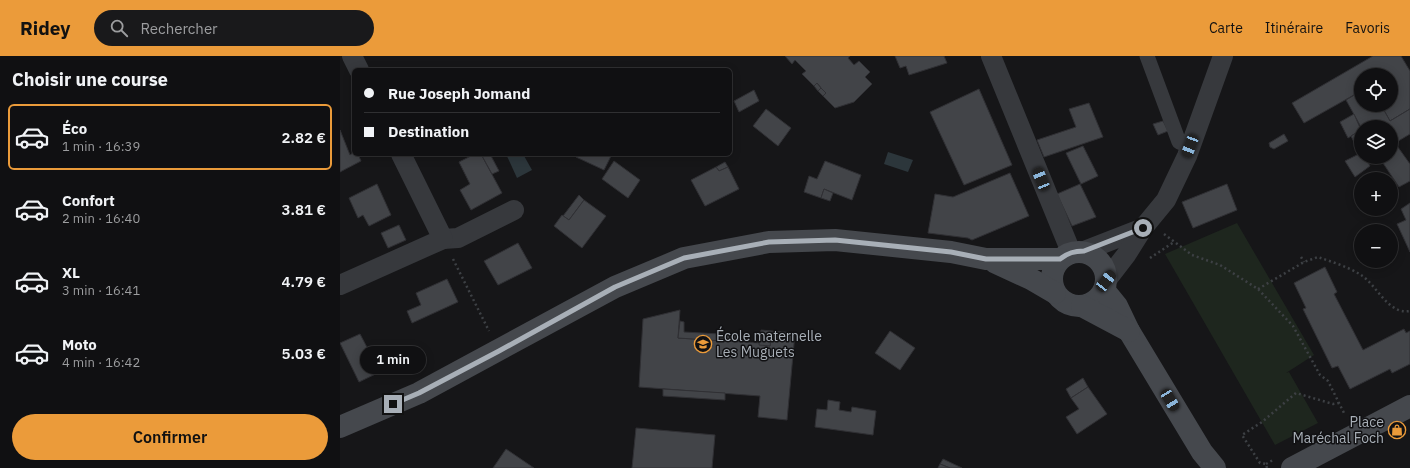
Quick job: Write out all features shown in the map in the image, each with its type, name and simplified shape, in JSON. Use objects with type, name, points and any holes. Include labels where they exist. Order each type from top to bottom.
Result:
[{"type":"main road","points":[[340,427],[419,393],[622,284],[684,258],[769,242],[835,240],[951,252],[986,259],[1031,279],[1055,292]]},
{"type":"main road","points":[[1072,254],[1052,275],[1052,284],[1055,292],[1061,299],[1069,304],[1082,306],[1129,331]]},
{"type":"main road","points":[[986,259],[1072,254],[1100,260],[1105,268],[1105,285],[1096,301],[1082,306]]},
{"type":"main road","points":[[1105,285],[1129,331],[1202,452],[1215,468]]},
{"type":"main road","points":[[1292,468],[1410,406]]},
{"type":"street","points":[[352,56],[358,68]]},
{"type":"street","points":[[991,56],[1072,254],[1145,225]]},
{"type":"street","points":[[1147,56],[1179,142],[1190,146]]},
{"type":"street","points":[[1105,285],[1145,225],[1166,200],[1190,146],[1223,56]]},
{"type":"street","points":[[402,156],[443,238]]},
{"type":"street","points":[[340,285],[443,238],[458,238],[514,210]]},
{"type":"path","points":[[1145,225],[1172,238],[1174,242],[1192,255],[1220,264],[1258,289],[1293,326],[1320,375],[1328,381],[1347,418]]},
{"type":"path","points":[[443,238],[499,351]]},
{"type":"path","points":[[1146,263],[1154,254],[1174,242]]},
{"type":"path","points":[[1258,289],[1304,262],[1318,256],[1362,275],[1392,307],[1403,312],[1410,311]]},
{"type":"path","points":[[1301,257],[1304,262]]},
{"type":"path","points":[[1267,468],[1266,464],[1260,463],[1242,435],[1262,422],[1296,393],[1333,404],[1339,403]]},
{"type":"shaded area","points":[[888,152],[913,160],[908,172],[884,164]]},
{"type":"shaded area","points":[[507,156],[524,156],[532,170],[517,178]]},
{"type":"shaded area","points":[[1237,223],[1314,355],[1286,373],[1289,372],[1318,423],[1275,445],[1165,254]]},
{"type":"building","points":[[785,56],[850,56],[848,58],[854,65],[859,61],[870,72],[865,77],[872,84],[854,102],[835,108],[823,96],[826,93],[817,83],[814,86],[802,74],[806,71],[795,60],[792,64]]},
{"type":"building","points":[[895,56],[944,56],[947,63],[909,75],[906,66],[900,68]]},
{"type":"building","points":[[1373,56],[1401,56],[1410,71],[1410,109],[1392,120],[1389,120],[1385,112],[1398,112],[1398,68],[1354,68],[1354,95],[1304,123],[1292,103]]},
{"type":"building","points":[[817,83],[821,88],[818,91],[814,86]]},
{"type":"building","points":[[821,88],[826,93],[823,96],[818,91]]},
{"type":"building","points":[[979,89],[1012,165],[964,185],[930,112]]},
{"type":"building","points":[[754,90],[759,101],[739,112],[734,101]]},
{"type":"building","points":[[1354,95],[1354,112],[1385,112],[1389,120],[1357,120],[1346,100]]},
{"type":"building","points":[[1089,103],[1103,137],[1044,157],[1037,140],[1076,127],[1069,109]]},
{"type":"building","points":[[766,109],[791,128],[778,146],[753,126]]},
{"type":"building","points":[[1410,109],[1410,134],[1398,141],[1398,120],[1392,120]]},
{"type":"building","points":[[1354,114],[1357,120],[1354,120],[1354,134],[1348,138],[1340,122]]},
{"type":"building","points":[[1163,121],[1168,131],[1158,135],[1153,124]]},
{"type":"building","points":[[340,130],[350,155],[352,154],[352,156],[359,156],[361,161],[340,172]]},
{"type":"building","points":[[1284,134],[1288,141],[1274,149],[1270,147],[1269,143]]},
{"type":"building","points":[[1354,134],[1354,142],[1351,136]]},
{"type":"building","points":[[1083,146],[1098,176],[1081,184],[1066,153]]},
{"type":"building","points":[[1398,147],[1410,164],[1410,181],[1399,187],[1398,172],[1389,172],[1384,164],[1398,164]]},
{"type":"building","points":[[471,156],[482,156],[502,193],[471,210],[460,190],[470,184],[459,162]]},
{"type":"building","points":[[482,156],[491,156],[499,171],[492,174]]},
{"type":"building","points":[[577,156],[611,156],[604,170],[576,157]]},
{"type":"building","points":[[1354,156],[1354,164],[1369,164],[1370,166],[1362,172],[1354,172],[1354,175],[1345,161]]},
{"type":"building","points":[[614,161],[640,180],[628,198],[602,179]]},
{"type":"building","points":[[825,161],[861,175],[852,200],[824,189],[821,198],[804,192],[809,176],[817,179]]},
{"type":"building","points":[[725,162],[728,167],[719,171],[716,167]]},
{"type":"building","points":[[716,167],[719,171],[728,167],[739,189],[705,206],[691,180]]},
{"type":"building","points":[[1010,173],[1029,216],[972,240],[968,238],[928,233],[935,194],[953,197]]},
{"type":"building","points":[[377,184],[391,215],[369,226],[363,215],[358,218],[349,198]]},
{"type":"building","points":[[1080,184],[1096,217],[1072,226],[1057,194]]},
{"type":"building","points":[[1227,184],[1237,210],[1193,228],[1182,202]]},
{"type":"building","points":[[824,189],[833,193],[830,201],[821,198]]},
{"type":"building","points":[[579,195],[584,200],[569,220],[563,216]]},
{"type":"building","points":[[584,200],[606,216],[582,248],[554,226],[562,215],[569,220]]},
{"type":"building","points":[[1410,203],[1410,252],[1397,224],[1406,220],[1401,209]]},
{"type":"building","points":[[399,225],[406,240],[388,248],[381,233]]},
{"type":"building","points":[[518,243],[532,268],[498,285],[484,261]]},
{"type":"building","points":[[1325,267],[1337,292],[1334,294],[1363,350],[1404,329],[1406,333],[1410,331],[1410,364],[1392,373],[1390,369],[1350,389],[1338,366],[1332,368],[1303,309],[1306,308],[1294,283]]},
{"type":"building","points":[[447,279],[458,302],[412,323],[407,311],[421,305],[416,293]]},
{"type":"building","points":[[680,310],[678,338],[760,343],[770,346],[772,331],[795,333],[787,420],[758,417],[760,396],[639,387],[643,319]]},
{"type":"building","points":[[680,321],[684,322],[684,332],[738,335],[738,342],[678,338]]},
{"type":"building","points":[[761,330],[772,331],[770,346],[759,345]]},
{"type":"building","points":[[890,331],[915,348],[900,370],[875,353]]},
{"type":"building","points":[[360,334],[370,353],[378,350],[388,368],[359,382],[340,343]]},
{"type":"building","points":[[1083,378],[1088,387],[1071,398],[1066,389]]},
{"type":"building","points":[[1088,387],[1107,414],[1077,434],[1066,417],[1079,409],[1071,398]]},
{"type":"building","points":[[663,389],[725,393],[725,400],[663,396]]},
{"type":"building","points":[[828,400],[840,402],[839,410],[851,412],[852,407],[876,411],[873,435],[815,427],[817,409],[827,410]]},
{"type":"building","points":[[636,428],[715,435],[712,468],[632,468]]},
{"type":"building","points":[[506,449],[534,468],[493,468]]},
{"type":"building","points":[[943,459],[962,468],[950,468],[940,464]]},
{"type":"building","points":[[940,464],[950,468],[938,468]]},
{"type":"place","name":"École maternelle Les Muguets","points":[[703,344]]},
{"type":"place","name":"Place Maréchal Foch","points":[[1397,430]]},
{"type":"route","points":[[393,404],[419,393],[499,351],[615,287],[684,258],[769,242],[835,240],[951,252],[986,259],[1060,259],[1075,251],[1084,251],[1143,228]]}]
